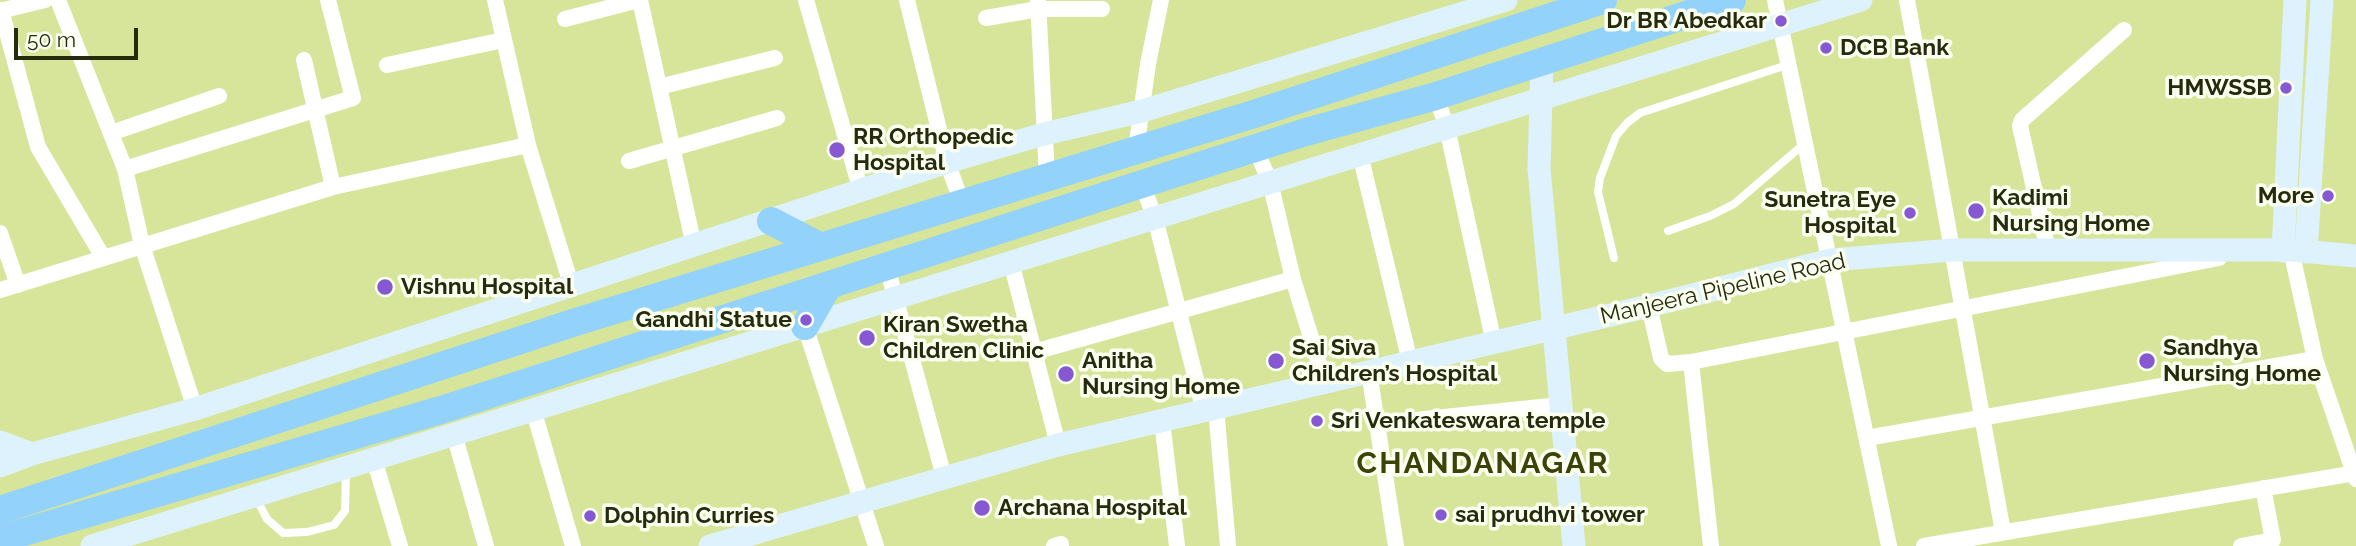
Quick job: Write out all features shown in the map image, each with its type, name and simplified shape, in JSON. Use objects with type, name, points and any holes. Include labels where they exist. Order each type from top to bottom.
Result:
[{"type":"highway","points":[[0,510],[579,321],[1298,100],[1603,0]]},
{"type":"highway","points":[[0,539],[391,425],[1306,132],[1436,96],[1732,0]]},
{"type":"highway","points":[[1298,100],[1306,132]]},
{"type":"highway","points":[[771,221],[821,247]]},
{"type":"highway","points":[[805,326],[828,286]]},
{"type":"street","points":[[45,0],[1,10],[38,147],[103,257]]},
{"type":"street","points":[[58,0],[125,169],[142,245],[195,409]]},
{"type":"street","points":[[125,169],[353,97],[328,0]]},
{"type":"street","points":[[495,0],[528,145],[571,284]]},
{"type":"street","points":[[565,19],[640,0],[694,246]]},
{"type":"street","points":[[806,0],[862,191]]},
{"type":"street","points":[[907,0],[947,162],[962,203]]},
{"type":"street","points":[[1136,149],[1161,0]]},
{"type":"street","points":[[0,466],[32,454],[195,409],[947,162],[1044,134],[1142,111],[1474,5],[1506,0]]},
{"type":"street","points":[[1775,0],[1889,546]]},
{"type":"street","points":[[92,546],[1861,0]]},
{"type":"street","points":[[1907,0],[2003,532]]},
{"type":"street","points":[[1924,546],[1953,544],[2003,532],[2355,475],[2315,359],[2293,251],[2292,65],[2295,0]]},
{"type":"street","points":[[2293,251],[2318,66],[2322,0]]},
{"type":"street","points":[[1038,4],[1047,177]]},
{"type":"street","points":[[986,18],[1038,4],[1102,9]]},
{"type":"street","points":[[1474,5],[1484,39]]},
{"type":"street","points":[[2048,250],[2020,126],[2022,120],[2124,30]]},
{"type":"street","points":[[387,65],[503,40]]},
{"type":"street","points":[[659,87],[775,58]]},
{"type":"street","points":[[304,60],[333,187]]},
{"type":"street","points":[[1542,61],[1531,102],[1574,546]]},
{"type":"street","points":[[2292,65],[2318,66]]},
{"type":"street","points":[[1507,71],[1531,102]]},
{"type":"street","points":[[111,133],[219,96]]},
{"type":"street","points":[[1436,96],[1447,128],[1494,343]]},
{"type":"street","points":[[629,161],[777,118]]},
{"type":"street","points":[[0,290],[333,187],[528,145]]},
{"type":"street","points":[[1256,150],[1270,182],[1293,279],[1325,383]]},
{"type":"street","points":[[1360,154],[1410,362]]},
{"type":"street","points":[[1142,184],[1155,218],[1210,410],[1228,546]]},
{"type":"street","points":[[0,233],[18,285]]},
{"type":"street","name":"Manjeera Pipeline Road","points":[[710,546],[1058,445],[1649,306],[1830,260],[1952,250],[2243,253],[2293,251],[2356,256]]},
{"type":"street","points":[[1649,306],[1661,358],[1667,364],[1691,362],[1846,334],[2243,253]]},
{"type":"street","points":[[1011,262],[1058,445]]},
{"type":"street","points":[[887,267],[944,477]]},
{"type":"street","points":[[1034,352],[1293,279]]},
{"type":"street","points":[[805,326],[876,546]]},
{"type":"street","points":[[1867,438],[2315,359]]},
{"type":"street","points":[[1691,362],[1711,546]]},
{"type":"street","points":[[1369,372],[1396,546]]},
{"type":"street","points":[[1377,424],[1560,405]]},
{"type":"street","points":[[533,410],[573,546]]},
{"type":"street","points":[[1162,421],[1177,546]]},
{"type":"street","points":[[454,434],[486,546]]},
{"type":"street","points":[[0,442],[32,454]]},
{"type":"street","points":[[374,459],[400,546]]},
{"type":"street","points":[[2241,546],[2273,540],[2263,488]]},
{"type":"lane","points":[[1614,258],[1598,192],[1600,178],[1616,136],[1627,123],[1640,113],[1790,64]]},
{"type":"lane","points":[[1668,231],[1734,204],[1806,142]]},
{"type":"lane","points":[[255,496],[267,519],[283,533],[307,533],[334,525],[345,511],[347,467]]},
{"type":"place","name":"Dr BR Abedkar","points":[[1781,21]]},
{"type":"place","name":"DCB Bank","points":[[1826,48]]},
{"type":"place","name":"HMWSSB","points":[[2286,88]]},
{"type":"place","name":"RR Orthopedic Hospital","points":[[837,150]]},
{"type":"place","name":"More","points":[[2328,196]]},
{"type":"place","name":"Kadimi Nursing Home","points":[[1976,211]]},
{"type":"place","name":"Sunetra Eye Hospital","points":[[1910,213]]},
{"type":"place","name":"Vishnu Hospital","points":[[385,287]]},
{"type":"place","name":"Gandhi Statue","points":[[806,320]]},
{"type":"place","name":"Kiran Swetha Children Clinic","points":[[867,338]]},
{"type":"place","name":"Sai Siva Children’s Hospital","points":[[1276,361]]},
{"type":"place","name":"Sandhya Nursing Home","points":[[2147,361]]},
{"type":"place","name":"Anitha Nursing Home","points":[[1066,374]]},
{"type":"place","name":"Sri Venkateswara temple","points":[[1317,421]]},
{"type":"place","name":"Archana Hospital","points":[[982,508]]},
{"type":"place","name":"sai prudhvi tower","points":[[1441,515]]},
{"type":"place","name":"Dolphin Curries","points":[[590,516]]},
{"type":"district","name":"CHANDANAGAR","points":[[1483,464]]}]
